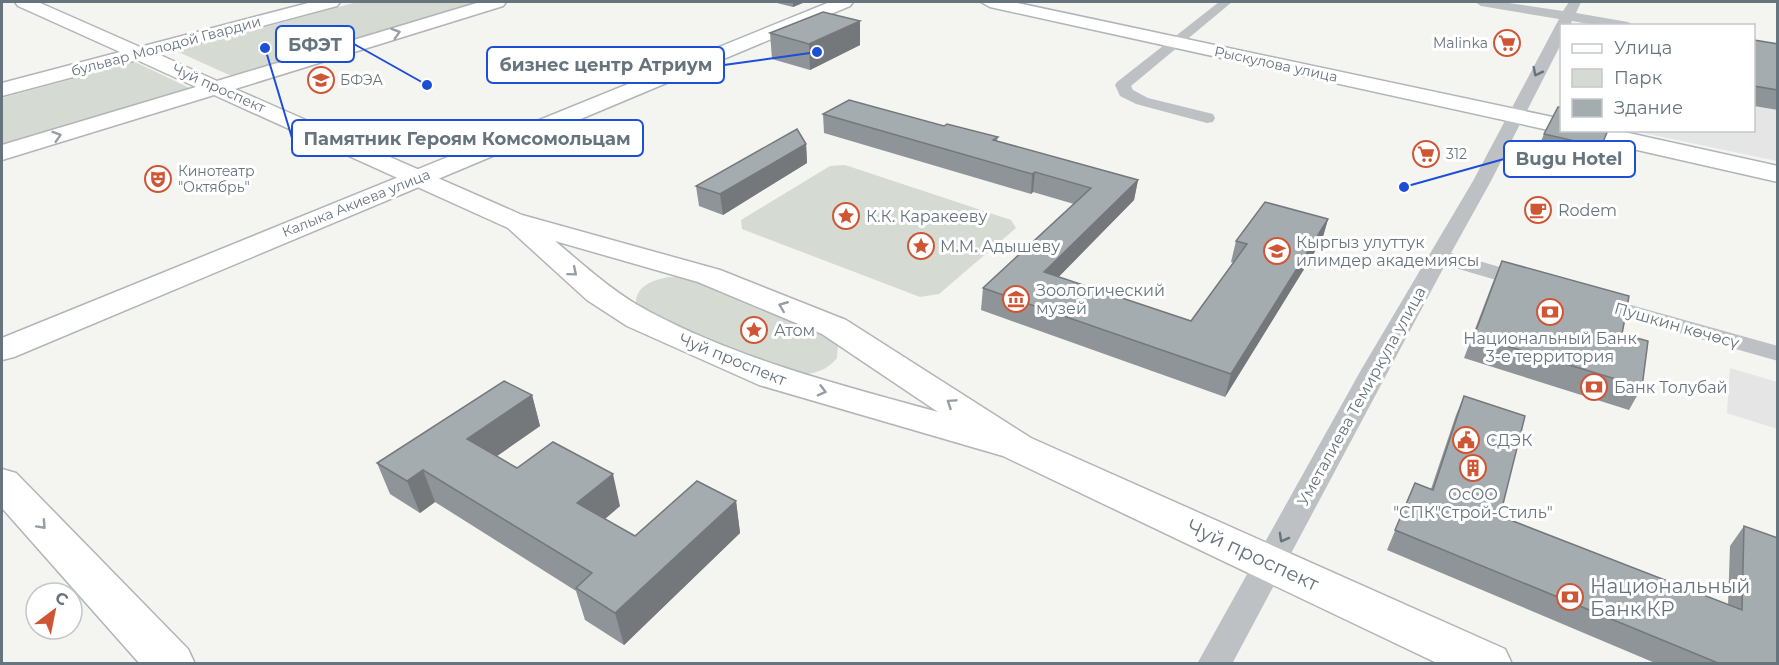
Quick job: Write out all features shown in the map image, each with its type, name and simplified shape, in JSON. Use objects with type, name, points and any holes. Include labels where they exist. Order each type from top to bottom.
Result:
[{"type":"main road","name":"Чуй проспект","points":[[24,2],[512,220],[709,276],[834,327],[1017,447],[1488,663]]},
{"type":"main road","name":"бульвар Молодой Гвардии","points":[[2,90],[331,2]]},
{"type":"main road","points":[[2,153],[497,2]]},
{"type":"main road","name":"Калыка Акиева улица","points":[[2,350],[844,2]]},
{"type":"main road","name":"Рыскулова улица","points":[[990,2],[1560,126]]},
{"type":"main road","points":[[1589,132],[1778,174]]},
{"type":"main road","name":"Чуй проспект","points":[[512,220],[598,293],[638,319],[771,377],[1017,447]]},
{"type":"main road","points":[[2,483],[171,663]]},
{"type":"street","points":[[1207,118],[1142,101],[1125,93],[1123,85],[1226,2]]},
{"type":"street","points":[[1481,2],[1571,8],[1622,24]]},
{"type":"street","name":"Уметалиева Темиркула улица","points":[[1563,24],[1571,8]]},
{"type":"street","name":"Уметалиева Темиркула улица","points":[[1214,663],[1438,256],[1482,181],[1560,29]]},
{"type":"street","points":[[1438,256],[1551,289]]},
{"type":"street","name":"Пушкин көчөсү","points":[[1574,295],[1778,354]]},
{"type":"shaded area","points":[[1755,48],[1777,52],[1777,161],[1639,132],[1755,132]]},
{"type":"shaded area","points":[[1730,368],[1777,382],[1777,429],[1727,413]]},
{"type":"green space","points":[[357,2],[489,2],[236,78],[176,51]]},
{"type":"green space","points":[[135,62],[194,90],[2,148],[2,98]]},
{"type":"green space","points":[[845,165],[1011,220],[1016,228],[939,294],[920,297],[742,229],[741,220],[830,166]]},
{"type":"green space","points":[[669,277],[692,278],[824,332],[838,343],[837,358],[826,368],[814,373],[786,374],[639,309],[636,303],[642,288],[647,284]]},
{"type":"building","points":[[823,12],[860,21],[809,44],[770,33]]},
{"type":"building","points":[[1755,40],[1778,44],[1778,90],[1755,86]]},
{"type":"building","points":[[849,100],[944,126],[947,124],[998,137],[993,140],[1138,180],[1044,272],[1191,321],[1247,244],[1236,241],[1265,202],[1328,219],[1231,374],[983,288],[1091,188],[1035,172],[1032,174],[823,114]]},
{"type":"building","points":[[1558,107],[1560,107],[1560,132],[1607,132],[1601,147],[1544,134]]},
{"type":"building","points":[[797,129],[806,144],[720,194],[696,186]]},
{"type":"building","points":[[1502,261],[1629,296],[1622,334],[1648,341],[1642,387],[1474,336]]},
{"type":"building","points":[[504,381],[532,395],[467,439],[517,468],[553,442],[613,474],[577,503],[635,536],[697,481],[736,501],[615,613],[576,588],[592,573],[423,470],[407,481],[377,463]]},
{"type":"building","points":[[1464,396],[1525,416],[1500,516],[1742,610],[1744,526],[1778,538],[1778,663],[1718,663],[1395,530],[1415,483],[1433,490]]},
{"type":"place","name":"Malinka","points":[[1507,43]]},
{"type":"place","name":"Памятник Героям Комсомольцам","points":[[265,48]]},
{"type":"place","name":"бизнес центр Атриум","points":[[817,52]]},
{"type":"place","name":"БФЭА","points":[[321,80]]},
{"type":"place","name":"БФЭТ","points":[[427,85]]},
{"type":"place","name":"312","points":[[1426,154]]},
{"type":"place","name":"Кинотеатр \"Октябрь\"","points":[[158,179]]},
{"type":"place","name":"Bugu Hotel","points":[[1404,187]]},
{"type":"place","name":"Rodem","points":[[1538,210]]},
{"type":"place","name":"К.К. Каракееву","points":[[846,216]]},
{"type":"place","name":"М.М. Адышеву","points":[[921,246]]},
{"type":"place","name":"Кыргыз улуттук илимдер академиясы","points":[[1277,251]]},
{"type":"place","name":"Зоологический музей","points":[[1016,299]]},
{"type":"place","name":"Национальный Банк 3-е территория","points":[[1550,312]]},
{"type":"place","name":"Атом","points":[[754,330]]},
{"type":"place","name":"Банк Толубай","points":[[1594,387]]},
{"type":"place","name":"СДЭК","points":[[1466,440]]},
{"type":"place","name":"ОсОО \"СПК\"Строй-Стиль\"","points":[[1473,468]]},
{"type":"place","name":"Национальный Банк КР","points":[[1570,597]]}]
